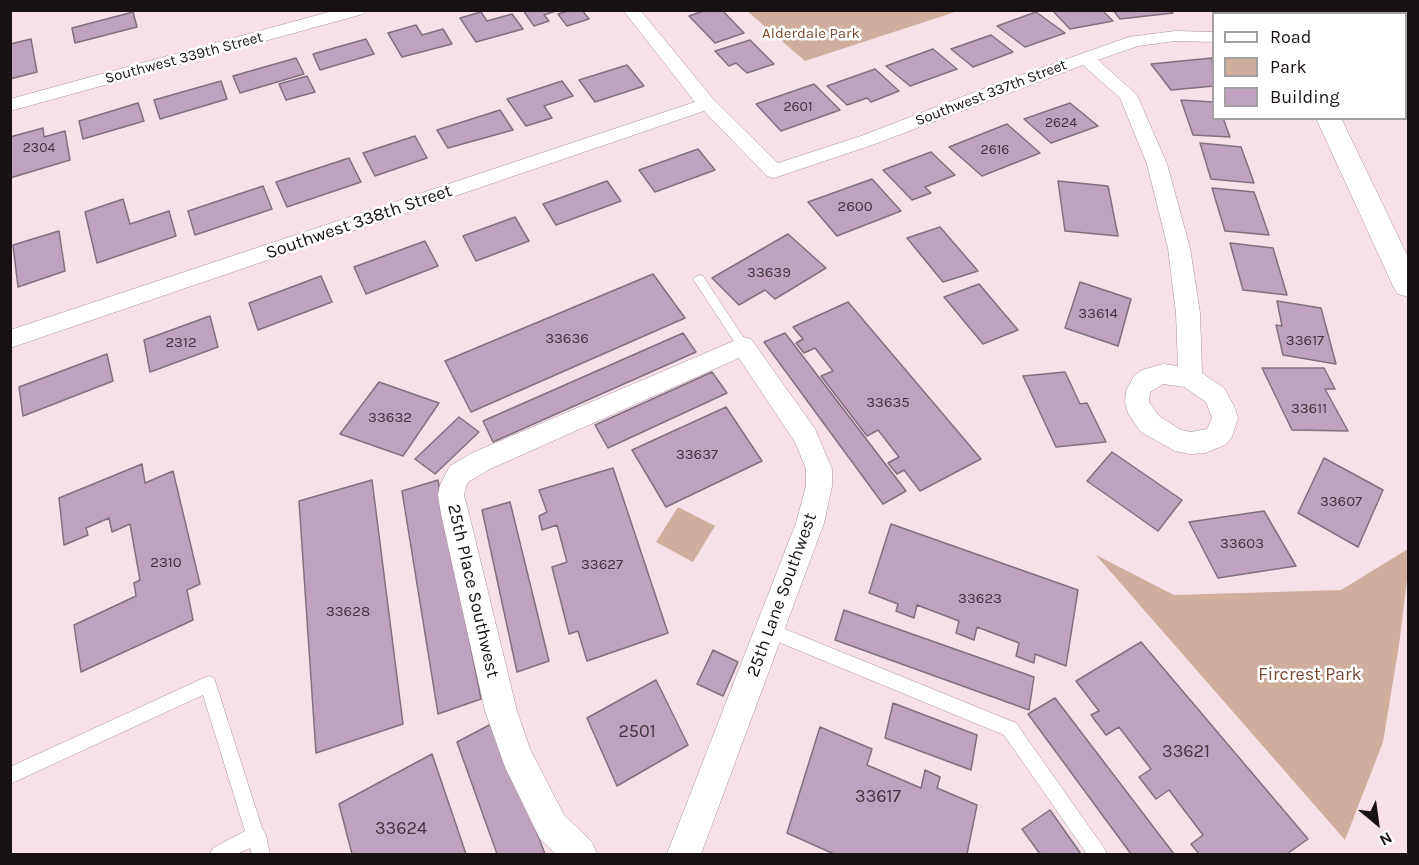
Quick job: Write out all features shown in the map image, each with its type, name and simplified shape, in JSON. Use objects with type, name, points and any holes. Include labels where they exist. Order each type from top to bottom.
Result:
[{"type":"main road","points":[[1329,120],[1408,286]]},
{"type":"street","name":"Southwest 339th Street","points":[[10,105],[357,10]]},
{"type":"street","points":[[631,10],[707,104]]},
{"type":"street","name":"Southwest 337th Street","points":[[707,104],[774,171],[868,140],[1136,41],[1175,36],[1212,37]]},
{"type":"street","points":[[1085,58],[1128,95],[1157,164],[1179,248],[1188,313],[1190,378]]},
{"type":"street","name":"Southwest 338th Street","points":[[10,339],[707,104]]},
{"type":"street","name":"25th Lane Southwest","points":[[684,855],[810,523],[819,486],[819,469],[806,437],[743,346]]},
{"type":"street","name":"25th Place Southwest","points":[[580,855],[552,827],[516,756],[501,711],[455,514],[451,495],[453,485],[459,474],[481,461],[743,346]]},
{"type":"lane","points":[[699,279],[743,346]]},
{"type":"lane","points":[[770,631],[1010,729],[1098,855]]},
{"type":"lane","points":[[10,776],[208,684],[257,835],[261,855]]},
{"type":"lane","points":[[219,855],[257,835]]},
{"type":"green space","name":"Alderdale Park","points":[[747,11],[958,11],[805,61]]},
{"type":"green space","points":[[678,507],[715,526],[693,562],[656,542]]},
{"type":"green space","name":"Fircrest Park","points":[[1408,549],[1408,572],[1399,645],[1383,742],[1345,840],[1096,555],[1174,595],[1341,590]]},
{"type":"building","points":[[523,10],[559,10],[544,15],[549,21],[534,26]]},
{"type":"building","points":[[571,10],[582,10],[589,19],[567,26],[558,14]]},
{"type":"building","points":[[706,10],[722,10],[744,33],[715,43],[689,16]]},
{"type":"building","points":[[1052,10],[1102,10],[1113,21],[1070,29]]},
{"type":"building","points":[[1113,10],[1170,10],[1173,13],[1120,19]]},
{"type":"building","points":[[1336,10],[1396,10],[1397,12],[1342,12]]},
{"type":"building","points":[[133,12],[137,27],[75,43],[72,28]]},
{"type":"building","points":[[481,12],[487,21],[512,14],[523,29],[476,42],[460,18]]},
{"type":"building","points":[[1036,12],[1065,33],[1025,47],[997,26]]},
{"type":"building","points":[[416,25],[422,35],[443,29],[452,44],[402,57],[388,33]]},
{"type":"building","points":[[991,35],[1013,52],[973,67],[951,49]]},
{"type":"building","points":[[31,39],[37,72],[10,79],[10,44]]},
{"type":"building","points":[[366,39],[374,54],[320,70],[313,54]]},
{"type":"building","points":[[750,40],[774,64],[747,73],[736,63],[729,66],[715,51]]},
{"type":"building","points":[[933,49],[957,69],[910,86],[886,66]]},
{"type":"building","points":[[296,58],[304,74],[240,93],[233,76]]},
{"type":"building","points":[[1212,58],[1212,86],[1171,90],[1151,64]]},
{"type":"building","points":[[627,65],[644,86],[595,102],[579,80]]},
{"type":"building","points":[[875,69],[899,91],[871,102],[867,98],[847,105],[827,86]]},
{"type":"building","points":[[307,76],[315,92],[286,100],[279,84]]},
{"type":"building","points":[[221,81],[227,99],[160,119],[154,100]]},
{"type":"building","points":[[562,81],[573,96],[544,106],[552,118],[526,126],[507,99]]},
{"type":"building","points":[[814,84],[840,110],[781,131],[756,104]]},
{"type":"building","points":[[1181,100],[1212,102],[1212,120],[1224,120],[1230,137],[1193,135]]},
{"type":"building","points":[[138,103],[144,121],[83,139],[79,121]]},
{"type":"building","points":[[1070,103],[1098,126],[1051,143],[1024,119]]},
{"type":"building","points":[[500,110],[513,130],[448,148],[437,130]]},
{"type":"building","points":[[1007,124],[1040,153],[982,176],[949,147]]},
{"type":"building","points":[[43,128],[44,137],[65,131],[70,160],[10,178],[10,137]]},
{"type":"building","points":[[415,136],[427,158],[375,176],[363,153]]},
{"type":"building","points":[[1200,143],[1241,147],[1254,183],[1211,179]]},
{"type":"building","points":[[698,149],[715,170],[655,192],[639,170]]},
{"type":"building","points":[[931,152],[955,175],[925,187],[931,193],[912,200],[883,170]]},
{"type":"building","points":[[349,158],[361,182],[287,207],[276,182]]},
{"type":"building","points":[[872,179],[901,211],[837,236],[808,202]]},
{"type":"building","points":[[607,181],[621,201],[556,225],[543,204]]},
{"type":"building","points":[[1058,181],[1108,186],[1118,236],[1065,231]]},
{"type":"building","points":[[263,186],[272,209],[195,235],[188,211]]},
{"type":"building","points":[[1212,188],[1254,192],[1269,235],[1225,231]]},
{"type":"building","points":[[123,199],[130,224],[169,211],[176,236],[97,263],[85,212]]},
{"type":"building","points":[[515,217],[529,241],[476,261],[463,236]]},
{"type":"building","points":[[940,227],[978,271],[943,282],[907,238]]},
{"type":"building","points":[[59,231],[65,271],[18,287],[13,245]]},
{"type":"building","points":[[788,234],[826,268],[775,299],[765,290],[739,305],[712,278]]},
{"type":"building","points":[[425,241],[438,266],[366,294],[354,267]]},
{"type":"building","points":[[1230,243],[1273,248],[1287,295],[1243,290]]},
{"type":"building","points":[[653,274],[685,318],[471,412],[445,361]]},
{"type":"building","points":[[321,276],[332,302],[258,330],[249,303]]},
{"type":"building","points":[[1080,282],[1131,299],[1118,346],[1065,328]]},
{"type":"building","points":[[979,284],[1018,330],[983,344],[944,297]]},
{"type":"building","points":[[1277,301],[1321,308],[1336,364],[1283,355],[1276,325],[1282,326]]},
{"type":"building","points":[[848,302],[981,459],[920,491],[904,470],[897,474],[888,463],[899,457],[878,430],[867,436],[821,376],[833,371],[815,348],[804,353],[796,343],[803,339],[793,327]]},
{"type":"building","points":[[210,316],[218,347],[150,372],[144,340]]},
{"type":"building","points":[[683,333],[696,352],[493,442],[483,421]]},
{"type":"building","points":[[785,333],[906,491],[883,504],[764,342]]},
{"type":"building","points":[[107,354],[113,381],[23,416],[19,387]]},
{"type":"building","points":[[1262,368],[1324,368],[1335,389],[1325,389],[1348,431],[1292,430]]},
{"type":"building","points":[[712,372],[727,393],[608,448],[595,425]]},
{"type":"building","points":[[1065,372],[1080,404],[1087,403],[1106,442],[1056,447],[1023,376]]},
{"type":"building","points":[[379,382],[439,403],[403,456],[340,434]]},
{"type":"building","points":[[726,407],[762,461],[666,507],[632,450]]},
{"type":"building","points":[[459,417],[479,432],[435,474],[415,459]]},
{"type":"building","points":[[1112,452],[1182,500],[1158,531],[1087,481]]},
{"type":"building","points":[[1324,458],[1383,490],[1358,547],[1298,513]]},
{"type":"building","points":[[142,464],[145,483],[173,471],[200,584],[187,590],[193,620],[81,672],[74,625],[136,596],[134,583],[140,580],[130,524],[112,532],[109,518],[86,528],[88,535],[64,545],[59,498]]},
{"type":"building","points":[[613,468],[668,633],[587,661],[578,631],[569,634],[552,567],[567,562],[557,525],[542,530],[539,516],[547,512],[539,490]]},
{"type":"building","points":[[372,480],[403,724],[316,753],[299,501]]},
{"type":"building","points":[[438,480],[481,699],[438,714],[402,491]]},
{"type":"building","points":[[510,502],[549,661],[517,672],[482,510]]},
{"type":"building","points":[[1264,511],[1296,566],[1218,578],[1189,522]]},
{"type":"building","points":[[891,524],[1078,590],[1066,666],[1035,654],[1034,663],[1016,656],[1019,643],[977,627],[974,640],[956,633],[959,621],[917,605],[914,618],[896,611],[898,604],[869,593]]},
{"type":"building","points":[[844,610],[1034,677],[1029,710],[835,640]]},
{"type":"building","points":[[1141,642],[1308,839],[1287,854],[1199,854],[1191,844],[1203,835],[1169,790],[1156,799],[1139,777],[1151,769],[1119,727],[1106,735],[1091,715],[1099,711],[1076,681]]},
{"type":"building","points":[[713,650],[738,662],[723,696],[697,684]]},
{"type":"building","points":[[656,680],[688,745],[617,786],[587,718]]},
{"type":"building","points":[[1055,698],[1174,854],[1131,854],[1028,714]]},
{"type":"building","points":[[893,703],[977,735],[971,770],[885,738]]},
{"type":"building","points":[[495,722],[545,854],[497,854],[457,742]]},
{"type":"building","points":[[820,727],[872,749],[867,765],[921,788],[925,770],[940,777],[937,788],[977,805],[967,854],[834,854],[787,833]]},
{"type":"building","points":[[432,754],[466,854],[352,854],[339,804]]},
{"type":"building","points":[[1050,810],[1081,854],[1040,854],[1022,829]]}]
